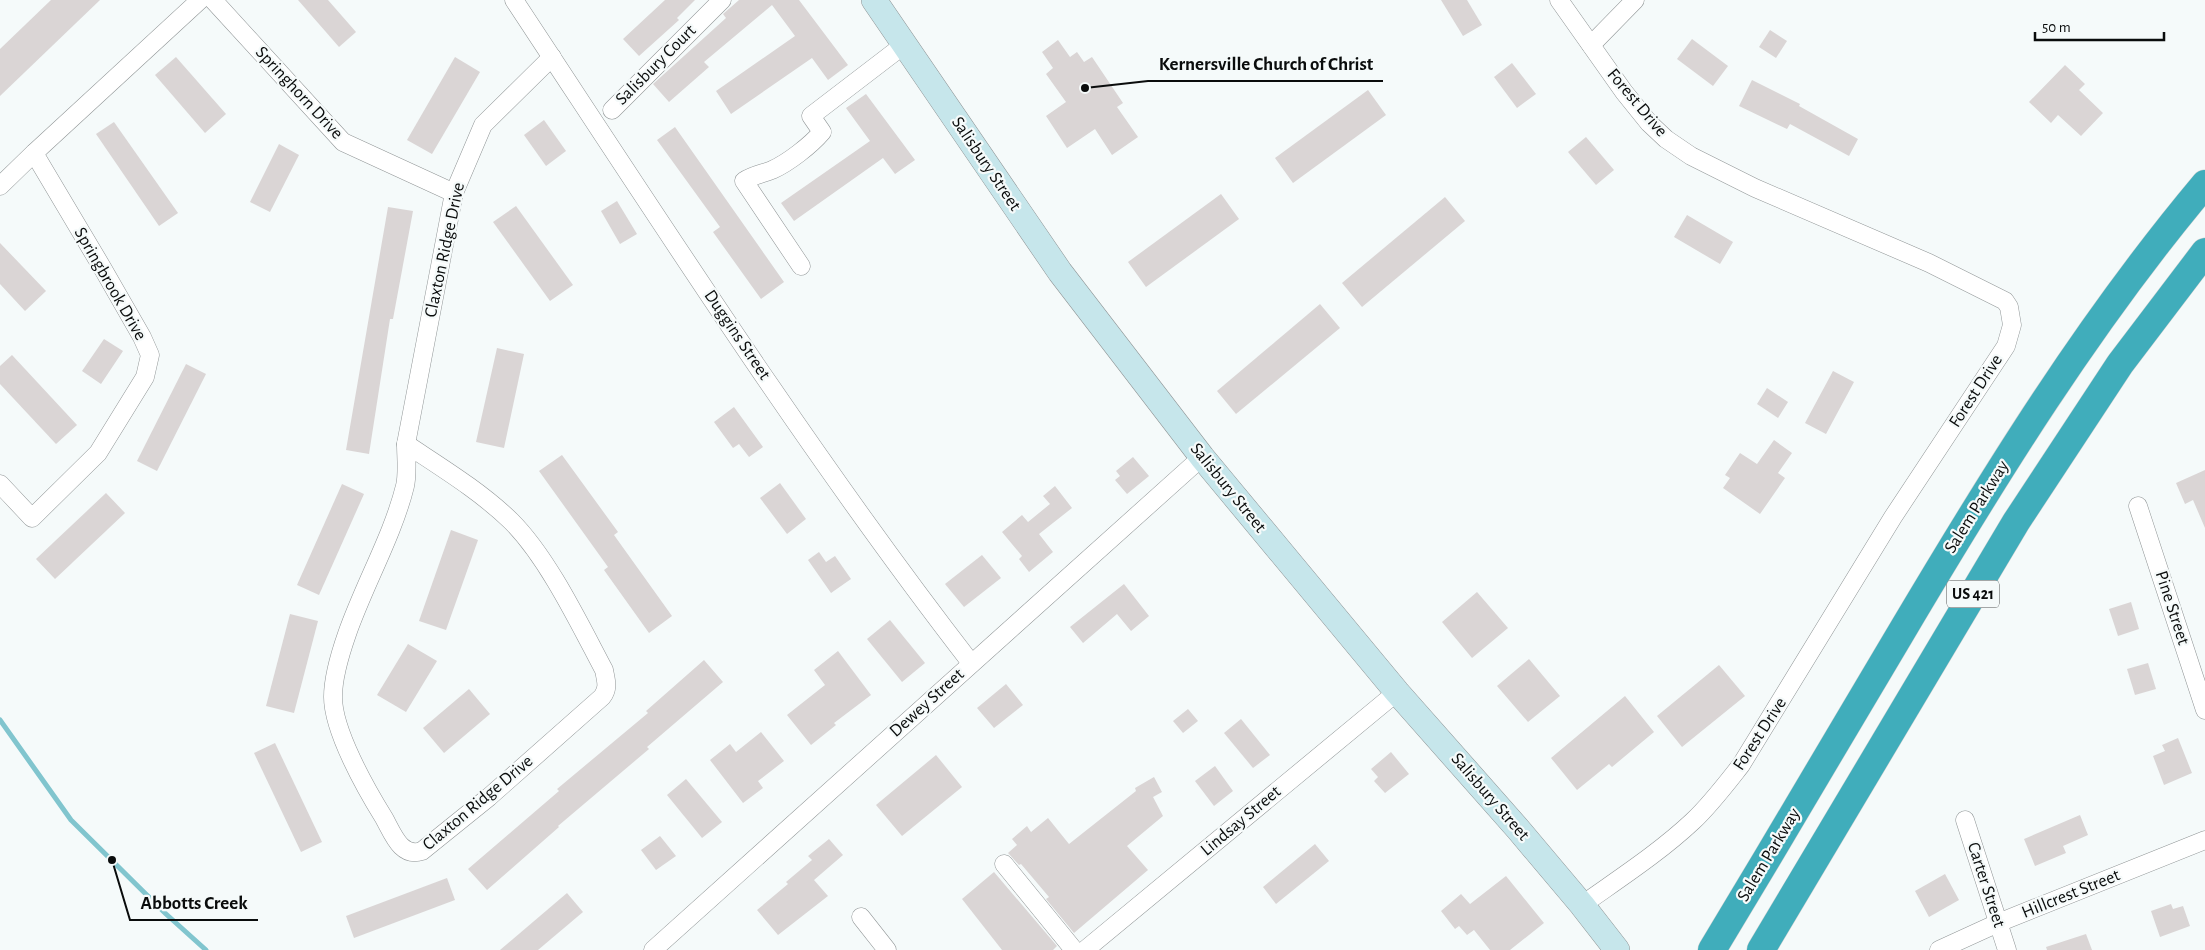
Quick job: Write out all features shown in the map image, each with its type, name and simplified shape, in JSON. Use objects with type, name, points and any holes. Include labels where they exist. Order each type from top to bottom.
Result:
[{"type":"highway","name":"Salem Parkway","points":[[1712,950],[1980,500],[2026,428],[2086,340],[2205,184]]},
{"type":"highway","name":"US 421","points":[[1762,950],[2016,522],[2120,364],[2205,252]]},
{"type":"main road","name":"Salisbury Street","points":[[874,0],[1060,272],[1202,457],[1397,692],[1518,829],[1582,905],[1617,950]]},
{"type":"street","points":[[0,186],[200,0]]},
{"type":"street","name":"Springhorn Drive","points":[[213,0],[343,142],[454,193]]},
{"type":"street","name":"Duggins Street","points":[[514,0],[732,330],[911,586],[971,663]]},
{"type":"street","name":"Salisbury Court","points":[[612,110],[722,0]]},
{"type":"street","name":"Forest Drive","points":[[1559,0],[1649,123],[1666,139],[1691,156],[1755,188],[1985,289],[2005,301],[2009,307],[2012,324],[2006,346],[1893,517],[1741,765],[1719,794],[1694,821],[1582,905]]},
{"type":"street","points":[[1591,45],[1635,0]]},
{"type":"street","points":[[802,266],[744,181],[754,174],[772,170],[813,142],[822,132],[810,116],[904,44]]},
{"type":"street","name":"Claxton Ridge Drive","points":[[406,444],[489,501],[512,522],[536,552],[557,586],[604,670],[607,684],[606,691],[595,703],[422,852],[414,854],[407,852],[401,847],[376,807],[349,750],[337,721],[333,698],[334,683],[341,652],[359,599],[396,513],[406,483],[406,444],[454,193],[483,125],[552,57]]},
{"type":"street","name":"Springbrook Drive","points":[[0,484],[32,518],[98,452],[145,377],[150,355],[142,337],[103,268],[34,153]]},
{"type":"street","name":"Dewey Street","points":[[653,950],[1202,457]]},
{"type":"street","name":"Pine Street","points":[[2138,506],[2205,710]]},
{"type":"street","name":"Lindsay Street","points":[[1085,950],[1397,692]]},
{"type":"street","name":"Carter Street","points":[[1965,820],[2007,950]]},
{"type":"street","name":"Hillcrest Street","points":[[1939,950],[1998,923],[2205,840]]},
{"type":"street","points":[[1004,864],[1074,950]]},
{"type":"street","points":[[861,917],[887,950]]},
{"type":"building","points":[[51,0],[100,0],[0,96],[0,49]]},
{"type":"building","points":[[298,0],[328,0],[356,32],[339,47]]},
{"type":"building","points":[[665,0],[695,0],[677,18],[679,20],[639,56],[623,39]]},
{"type":"building","points":[[739,0],[799,0],[848,65],[828,80],[812,58],[731,114],[716,91],[795,36],[772,5],[704,62],[709,67],[669,102],[653,84],[726,18],[723,14]]},
{"type":"building","points":[[1441,0],[1467,0],[1482,25],[1463,36]]},
{"type":"building","points":[[1770,30],[1787,41],[1776,58],[1759,47]]},
{"type":"building","points":[[1692,39],[1728,66],[1713,86],[1677,59]]},
{"type":"building","points":[[1058,40],[1070,57],[1077,52],[1084,62],[1092,57],[1123,103],[1117,107],[1138,137],[1112,155],[1095,129],[1067,148],[1046,116],[1066,102],[1046,74],[1053,68],[1042,52]]},
{"type":"building","points":[[176,57],[226,114],[205,133],[155,75]]},
{"type":"building","points":[[455,57],[480,72],[432,154],[407,140]]},
{"type":"building","points":[[1512,63],[1536,94],[1517,108],[1494,77]]},
{"type":"building","points":[[2065,65],[2085,84],[2079,90],[2103,113],[2081,136],[2058,115],[2051,123],[2029,102]]},
{"type":"building","points":[[1752,80],[1800,104],[1799,106],[1858,139],[1849,156],[1790,124],[1787,129],[1739,106]]},
{"type":"building","points":[[1368,90],[1386,115],[1293,183],[1275,158]]},
{"type":"building","points":[[866,94],[915,160],[895,174],[883,158],[794,221],[781,203],[870,141],[846,108]]},
{"type":"building","points":[[544,120],[566,151],[546,166],[524,135]]},
{"type":"building","points":[[114,122],[178,213],[159,226],[96,134]]},
{"type":"building","points":[[675,127],[784,282],[761,299],[713,232],[720,227],[657,140]]},
{"type":"building","points":[[1586,137],[1614,170],[1596,185],[1568,152]]},
{"type":"building","points":[[279,144],[299,155],[270,212],[250,202]]},
{"type":"building","points":[[1221,194],[1239,219],[1146,287],[1128,262]]},
{"type":"building","points":[[1445,197],[1465,221],[1362,307],[1342,283]]},
{"type":"building","points":[[617,201],[637,234],[620,244],[601,211]]},
{"type":"building","points":[[516,206],[573,285],[550,301],[493,222]]},
{"type":"building","points":[[388,207],[413,211],[393,319],[390,319],[369,454],[346,450]]},
{"type":"building","points":[[1687,215],[1733,242],[1720,264],[1674,237]]},
{"type":"building","points":[[0,243],[46,291],[25,311],[0,284]]},
{"type":"building","points":[[1320,304],[1340,328],[1236,414],[1217,391]]},
{"type":"building","points":[[104,339],[123,351],[101,384],[82,371]]},
{"type":"building","points":[[497,348],[524,354],[504,448],[476,442]]},
{"type":"building","points":[[12,355],[77,425],[56,444],[0,384],[0,366]]},
{"type":"building","points":[[186,364],[206,374],[157,471],[137,461]]},
{"type":"building","points":[[1833,371],[1854,382],[1826,434],[1805,423]]},
{"type":"building","points":[[1767,388],[1788,402],[1778,418],[1757,404]]},
{"type":"building","points":[[734,407],[763,447],[749,457],[739,444],[733,448],[714,422]]},
{"type":"building","points":[[1774,440],[1792,453],[1778,473],[1785,478],[1760,514],[1723,488],[1730,478],[1725,475],[1740,453],[1757,464]]},
{"type":"building","points":[[562,455],[618,532],[614,535],[672,616],[649,633],[604,570],[608,567],[539,471]]},
{"type":"building","points":[[1133,457],[1149,476],[1127,494],[1115,480],[1120,476],[1116,471]]},
{"type":"building","points":[[2205,470],[2205,528],[2193,500],[2185,504],[2176,483]]},
{"type":"building","points":[[780,483],[806,519],[787,534],[760,498]]},
{"type":"building","points":[[342,484],[364,494],[319,595],[297,585]]},
{"type":"building","points":[[1055,486],[1072,508],[1039,534],[1053,552],[1029,572],[1019,559],[1022,556],[1002,532],[1022,515],[1028,522],[1050,504],[1043,496]]},
{"type":"building","points":[[106,493],[125,513],[55,579],[36,559]]},
{"type":"building","points":[[451,530],[478,540],[446,630],[419,621]]},
{"type":"building","points":[[819,552],[826,562],[835,556],[851,579],[831,593],[808,560]]},
{"type":"building","points":[[982,555],[1001,578],[964,607],[945,584]]},
{"type":"building","points":[[1124,584],[1149,616],[1131,631],[1117,614],[1083,643],[1070,627]]},
{"type":"building","points":[[1477,592],[1508,628],[1472,658],[1442,622]]},
{"type":"building","points":[[2131,602],[2139,629],[2118,636],[2109,609]]},
{"type":"building","points":[[290,614],[318,621],[294,713],[266,706]]},
{"type":"building","points":[[890,620],[925,663],[902,682],[867,639]]},
{"type":"building","points":[[408,644],[437,661],[406,712],[377,695]]},
{"type":"building","points":[[838,651],[871,695],[834,723],[836,725],[811,745],[787,715],[825,685],[814,670]]},
{"type":"building","points":[[1529,659],[1560,696],[1528,722],[1497,686]]},
{"type":"building","points":[[704,660],[723,682],[487,890],[468,869],[559,791],[557,789],[648,713],[646,711]]},
{"type":"building","points":[[2148,663],[2156,689],[2135,695],[2127,669]]},
{"type":"building","points":[[1719,665],[1745,696],[1682,747],[1657,716]]},
{"type":"building","points":[[1006,684],[1023,705],[994,728],[977,708]]},
{"type":"building","points":[[469,689],[490,714],[444,753],[423,728]]},
{"type":"building","points":[[1625,696],[1654,732],[1612,767],[1609,764],[1577,790],[1551,758]]},
{"type":"building","points":[[1188,709],[1198,721],[1183,733],[1173,721]]},
{"type":"building","points":[[1241,719],[1270,755],[1253,768],[1224,733]]},
{"type":"building","points":[[761,732],[784,761],[758,781],[763,788],[743,803],[710,760],[730,744],[736,752]]},
{"type":"building","points":[[2178,738],[2192,773],[2164,785],[2153,756],[2165,751],[2162,745]]},
{"type":"building","points":[[275,743],[322,842],[301,852],[254,753]]},
{"type":"building","points":[[1391,752],[1409,774],[1385,793],[1374,781],[1378,777],[1371,769]]},
{"type":"building","points":[[936,755],[962,787],[902,836],[876,805]]},
{"type":"building","points":[[1215,766],[1233,791],[1214,806],[1195,781]]},
{"type":"building","points":[[1154,777],[1162,792],[1153,797],[1163,816],[1127,846],[1148,870],[1074,933],[1046,899],[1049,897],[1021,864],[1019,865],[1008,853],[1017,845],[1012,839],[1027,826],[1031,832],[1048,818],[1069,844],[1136,791],[1135,788]]},
{"type":"building","points":[[686,779],[722,822],[702,838],[667,795]]},
{"type":"building","points":[[2080,815],[2088,835],[2063,846],[2066,853],[2035,866],[2024,839]]},
{"type":"building","points":[[660,836],[676,856],[656,870],[641,850]]},
{"type":"building","points":[[829,839],[843,855],[814,880],[828,896],[778,935],[757,910],[788,884],[786,882],[812,860],[808,856]]},
{"type":"building","points":[[1315,844],[1329,861],[1276,904],[1263,887]]},
{"type":"building","points":[[994,872],[1057,946],[1053,950],[1002,950],[962,899]]},
{"type":"building","points":[[1945,874],[1959,900],[1929,917],[1915,891]]},
{"type":"building","points":[[1506,876],[1544,923],[1510,950],[1490,950],[1474,930],[1467,935],[1459,926],[1455,929],[1441,911],[1461,894],[1470,904]]},
{"type":"building","points":[[447,878],[455,900],[354,938],[346,916]]},
{"type":"building","points":[[567,893],[583,912],[538,950],[500,950]]},
{"type":"building","points":[[2171,904],[2173,909],[2183,906],[2190,926],[2160,937],[2151,911]]},
{"type":"building","points":[[2086,934],[2092,950],[2047,950],[2046,947]]},
{"type":"waterway","points":[[0,720],[71,820],[166,914],[206,950]]},
{"type":"place","name":"Kernersville Church of Christ","points":[[1085,88]]},
{"type":"place","name":"Abbotts Creek","points":[[112,860]]}]
